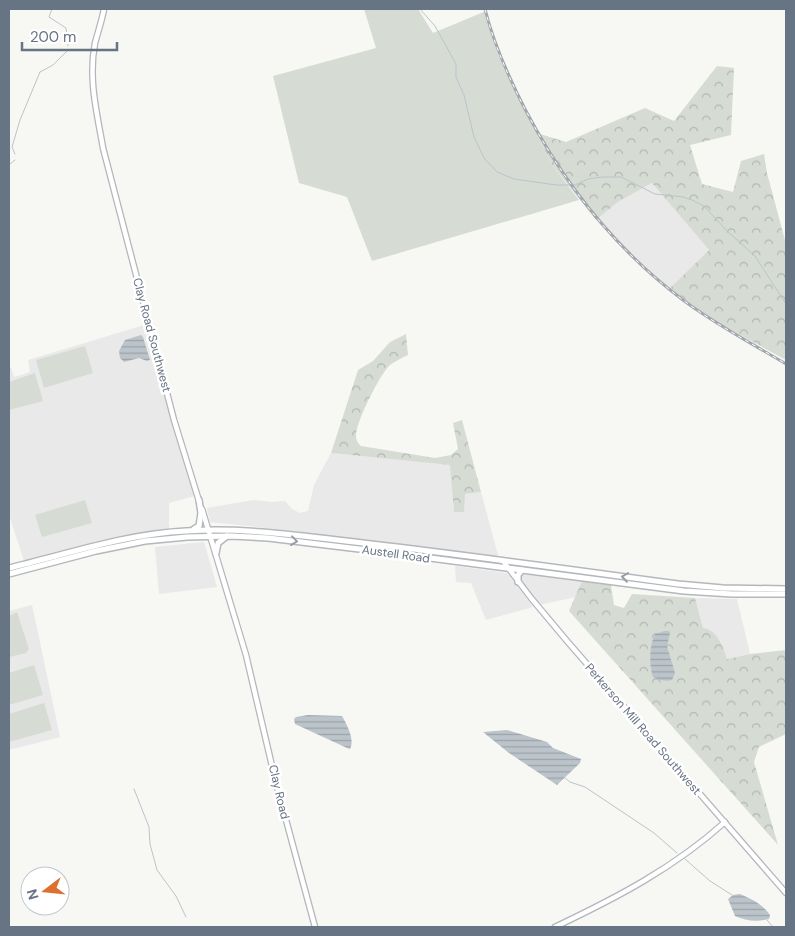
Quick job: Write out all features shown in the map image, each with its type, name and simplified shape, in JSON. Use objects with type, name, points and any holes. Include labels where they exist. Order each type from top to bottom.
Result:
[{"type":"main road","points":[[191,530],[199,526],[199,500]]},
{"type":"main road","name":"Austell Road","points":[[9,568],[128,538],[191,530],[209,530],[275,533],[678,584],[723,588],[786,589]]},
{"type":"main road","points":[[216,553],[218,543],[228,536]]},
{"type":"main road","name":"Austell Road","points":[[9,574],[117,546],[159,539],[228,536],[268,538],[698,592],[786,594]]},
{"type":"main road","points":[[518,582],[518,573],[524,570]]},
{"type":"street","name":"Clay Road Southwest","points":[[104,9],[95,44],[93,76],[96,116],[103,148],[161,372],[246,656]]},
{"type":"street","name":"Perkerson Mill Road Southwest","points":[[503,561],[573,648],[786,893]]},
{"type":"street","name":"Clay Road","points":[[246,656],[276,784],[314,927]]},
{"type":"street","points":[[555,927],[638,885],[696,846],[724,822]]},
{"type":"shaded area","points":[[652,183],[709,250],[669,289],[596,220],[618,202]]},
{"type":"shaded area","points":[[151,323],[162,370],[198,495],[169,503],[169,529],[159,537],[132,540],[24,561],[9,515],[9,368],[11,367],[14,377],[30,372],[28,360]]},
{"type":"shaded area","points":[[141,335],[150,360],[147,361],[139,358],[124,362],[120,358],[119,351],[125,340]]},
{"type":"shaded area","points":[[331,453],[451,465],[454,512],[465,494],[481,492],[498,555],[496,558],[295,531],[210,522],[207,508],[254,500],[285,501],[292,509],[300,513],[308,511],[314,485]]},
{"type":"shaded area","points":[[204,542],[217,587],[159,594],[155,547]]},
{"type":"shaded area","points":[[455,566],[507,573],[533,607],[486,620],[471,583],[456,582]]},
{"type":"shaded area","points":[[524,572],[582,581],[576,597],[539,605],[520,580],[520,573]]},
{"type":"shaded area","points":[[695,598],[737,599],[750,654],[727,659],[720,640],[703,628]]},
{"type":"shaded area","points":[[32,605],[60,737],[9,750],[9,611]]},
{"type":"shaded area","points":[[669,631],[670,633],[667,646],[675,673],[672,680],[667,681],[653,677],[650,661],[655,634]]},
{"type":"shaded area","points":[[308,715],[342,716],[352,741],[350,749],[295,724],[294,719],[296,717]]},
{"type":"shaded area","points":[[507,730],[547,742],[553,748],[581,759],[580,763],[557,785],[509,753],[483,732]]},
{"type":"shaded area","points":[[740,894],[764,908],[770,915],[769,919],[760,921],[735,916],[728,899],[733,895]]},
{"type":"green space","points":[[364,9],[418,9],[433,33],[486,11],[498,54],[517,96],[550,162],[579,200],[372,261],[347,197],[299,183],[273,76],[376,48]]},
{"type":"green space","points":[[717,66],[734,68],[731,135],[690,145],[702,184],[733,192],[741,161],[764,154],[767,173],[786,244],[786,360],[722,325],[669,289],[709,250],[652,183],[618,202],[596,220],[550,162],[537,133],[566,142],[645,108],[674,121]]},
{"type":"green space","points":[[406,334],[408,355],[390,365],[381,377],[360,421],[356,439],[361,446],[435,458],[451,455],[458,449],[453,423],[462,420],[481,492],[465,494],[464,512],[454,512],[450,465],[331,453],[358,370],[373,361],[390,342]]},
{"type":"green space","points":[[85,346],[93,373],[44,388],[36,360]]},
{"type":"green space","points":[[35,373],[43,401],[9,410],[9,382]]},
{"type":"green space","points":[[85,500],[92,523],[42,537],[35,515]]},
{"type":"green space","points":[[582,581],[611,585],[614,605],[624,608],[632,594],[695,598],[703,628],[713,632],[722,644],[727,659],[786,650],[786,734],[759,747],[754,762],[778,845],[569,611]]},
{"type":"green space","points":[[17,612],[29,649],[26,653],[9,657],[9,616]]},
{"type":"green space","points":[[34,665],[43,695],[9,705],[9,673]]},
{"type":"green space","points":[[44,703],[52,730],[9,742],[9,714]]},
{"type":"waterway","points":[[52,9],[49,17],[66,28],[68,46]]},
{"type":"waterway","points":[[420,9],[435,26],[456,64],[456,77],[464,95],[474,137],[484,158],[497,172],[514,179],[556,185],[575,185],[588,179],[621,177],[655,194],[683,197],[692,200],[704,206],[727,231],[755,256],[786,304]]},
{"type":"waterway","points":[[15,154],[12,147],[20,120],[40,72],[53,65],[67,51]]},
{"type":"waterway","points":[[9,165],[15,160]]},
{"type":"waterway","points":[[565,778],[570,782],[585,787],[654,833],[677,853]]},
{"type":"waterway","points":[[134,789],[149,827],[150,844],[157,870],[176,896],[186,917]]},
{"type":"waterway","points":[[685,859],[710,881],[732,895]]},
{"type":"waterway","points":[[767,920],[773,927]]},
{"type":"railway","points":[[485,9],[502,61],[526,111],[557,165],[594,214],[635,259],[683,300],[720,325],[786,364]]}]
